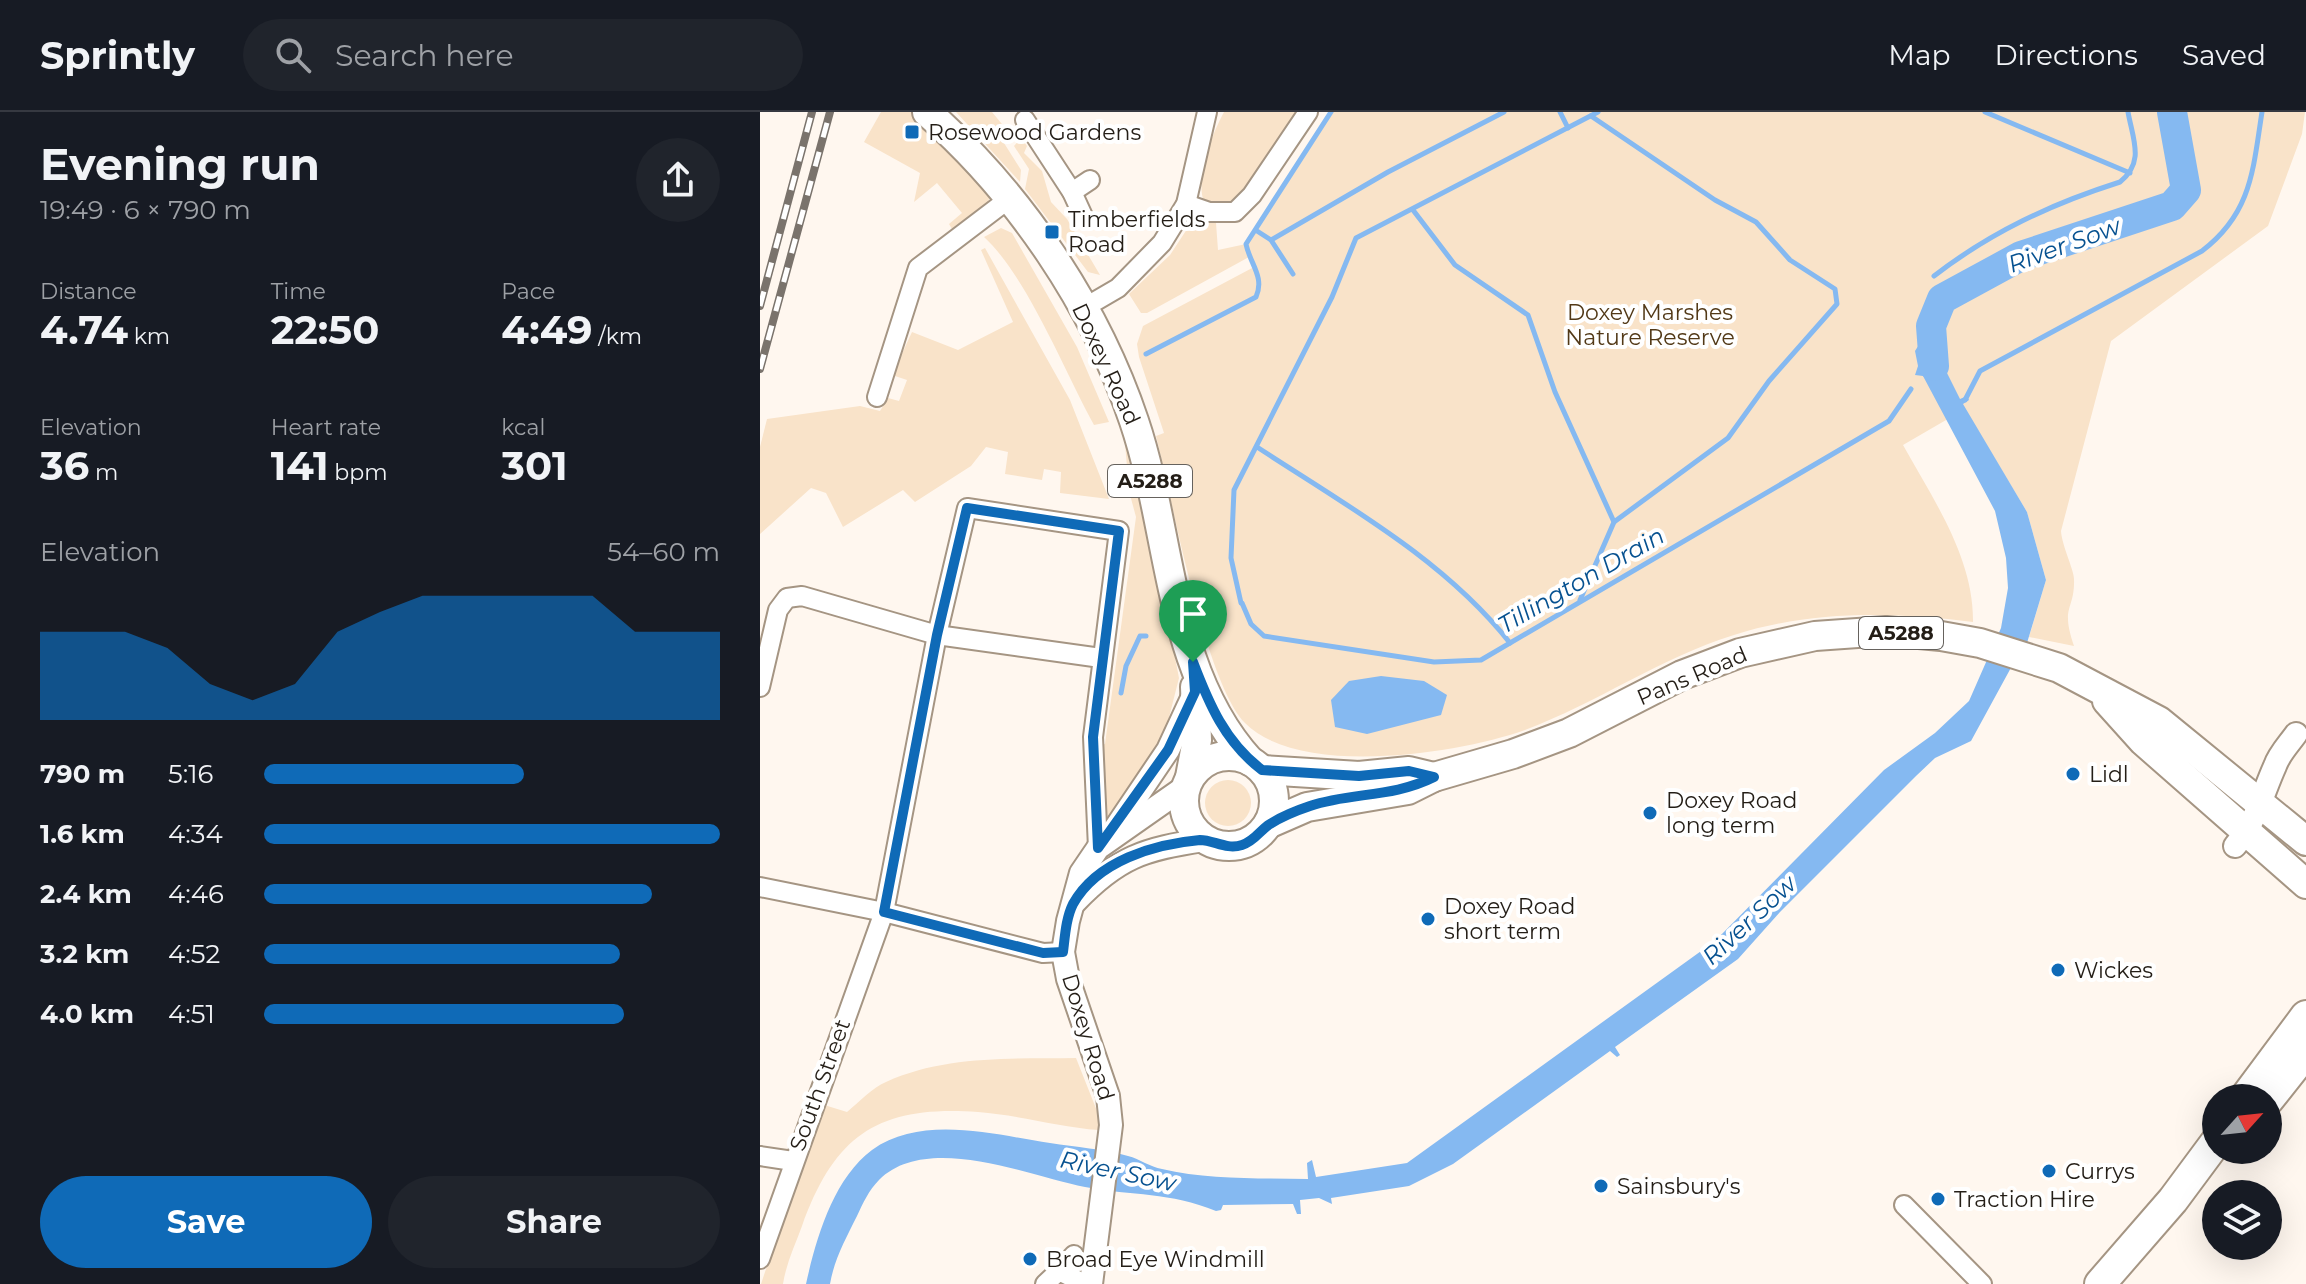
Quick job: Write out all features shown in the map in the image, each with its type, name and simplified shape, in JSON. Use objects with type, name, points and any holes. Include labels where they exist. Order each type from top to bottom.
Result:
[{"type":"highway","points":[[2255,1084],[2306,1016]]},
{"type":"highway","points":[[2281,1084],[2306,1052]]},
{"type":"highway","points":[[2125,1270],[2202,1162]]},
{"type":"highway","points":[[2100,1284],[2125,1270],[2217,1164]]},
{"type":"main road","name":"Doxey Road","points":[[927,112],[961,142],[1010,198],[1082,309],[1134,421],[1193,662],[1213,712],[1256,765]]},
{"type":"main road","name":"Pans Road","points":[[1268,824],[1307,807],[1408,790],[1434,777],[1569,733],[1682,675],[1740,653],[1815,636],[1886,631],[1980,643],[2059,668],[2159,721],[2306,841]]},
{"type":"main road","name":"Doxey Road","points":[[1188,782],[1197,740],[1193,662]]},
{"type":"main road","name":"Pans Road","points":[[2095,689],[2241,840],[2306,884]]},
{"type":"main road","name":"A5288","points":[[1225,756],[1256,765],[1274,796],[1268,824],[1254,840],[1241,846],[1226,847],[1204,840],[1186,816],[1188,782],[1211,759],[1225,756]]},
{"type":"main road","name":"Pans Road","points":[[1256,765],[1359,776],[1409,771],[1434,777]]},
{"type":"street","points":[[1082,309],[1118,288],[1149,261],[1186,204],[1207,112]]},
{"type":"street","points":[[1186,204],[1209,212],[1235,212],[1252,195],[1308,112]]},
{"type":"street","points":[[1025,115],[1072,192],[1083,216]]},
{"type":"street","points":[[1072,192],[1090,180]]},
{"type":"street","points":[[901,389],[879,391],[918,268],[1010,198]]},
{"type":"street","name":"South Street","points":[[760,1259],[884,912],[937,635],[967,508],[1119,531]]},
{"type":"street","name":"Doxey Road","points":[[1103,842],[1093,737],[1119,531]]},
{"type":"street","points":[[760,687],[778,610],[787,598],[802,596],[937,635],[1101,658]]},
{"type":"street","points":[[1103,842],[1168,750],[1195,692]]},
{"type":"street","points":[[2241,840],[2262,804],[2276,763],[2301,728]]},
{"type":"street","name":"Doxey Road","points":[[1099,1282],[1100,1225],[1111,1125],[1108,1096],[1068,979],[1063,952],[1081,873],[1103,842],[1188,782]]},
{"type":"street","points":[[1074,903],[1100,875],[1123,860],[1150,848],[1204,840]]},
{"type":"street","points":[[760,887],[884,912],[1043,953],[1063,952]]},
{"type":"street","points":[[760,1156],[793,1161]]},
{"type":"street","points":[[1904,1205],[1982,1284]]},
{"type":"street","points":[[1052,1278],[1074,1255]]},
{"type":"street","points":[[1052,1278],[1099,1282]]},
{"type":"green space","points":[[881,112],[911,112],[935,130],[990,194],[987,208],[967,225],[963,221],[952,229],[949,224],[962,213],[937,183],[914,202],[920,173],[864,142]]},
{"type":"green space","points":[[956,112],[992,112],[1011,135],[1004,143],[1021,170],[1020,182]]},
{"type":"green space","points":[[1224,112],[1300,112],[1246,187],[1227,207],[1204,203],[1202,192],[1206,156]]},
{"type":"green space","name":"Doxey Marshes Nature Reserve","points":[[1331,112],[2305,112],[2302,134],[2268,226],[2111,341],[2061,531],[2074,579],[2068,623],[2074,646],[2029,637],[2046,580],[2027,512],[1965,409],[1903,445],[1939,508],[1959,552],[1972,598],[1973,622],[1913,616],[1853,615],[1764,627],[1680,656],[1552,719],[1496,739],[1421,753],[1340,756],[1302,751],[1270,740],[1245,723],[1230,701],[1203,631],[1156,436],[1164,433],[1139,357],[1137,344],[1143,326],[1254,267],[1249,257],[1147,313],[1141,313],[1129,294],[1170,255],[1193,220],[1206,217],[1216,223],[1218,250],[1246,244]]},
{"type":"green space","points":[[1021,138],[1027,146],[1024,153],[1042,171],[1051,202],[1067,219],[1100,275],[1088,272],[1025,189],[1029,169],[1014,146]]},
{"type":"green space","points":[[1001,228],[1012,233],[1077,347],[1109,422],[1094,425],[1030,299],[1000,254],[984,237]]},
{"type":"green space","points":[[985,248],[1070,400],[1109,499],[1060,493],[1061,472],[1044,469],[1042,480],[1005,474],[1008,452],[986,447],[971,466],[915,502],[903,490],[843,527],[826,493],[811,488],[760,534],[760,447],[767,419],[860,406],[880,411],[888,398],[899,401],[907,380],[892,375],[912,332],[958,350],[1013,322],[981,250]]},
{"type":"green space","points":[[1125,443],[1142,487],[1179,678],[1163,741],[1106,820],[1099,745],[1105,744],[1136,517],[1129,491]]},
{"type":"green space","points":[[1228,780],[1244,787],[1251,803],[1244,819],[1228,826],[1212,819],[1205,803],[1212,787]]},
{"type":"green space","points":[[1076,1058],[1099,1116],[1099,1130],[978,1112],[913,1114],[888,1121],[865,1132],[846,1148],[830,1168],[802,1226],[783,1284],[761,1284],[821,1104],[847,1112],[881,1085],[932,1067],[980,1060]]},
{"type":"water","points":[[1931,326],[1945,346],[1945,369],[1960,399],[1967,396],[1969,400],[1963,404],[2027,512],[2046,580],[2027,643],[2032,647],[2013,664],[1971,741],[1935,758],[1780,912],[1738,959],[1615,1047],[1620,1055],[1617,1057],[1610,1051],[1453,1164],[1409,1186],[1331,1198],[1332,1204],[1319,1198],[1300,1200],[1301,1214],[1297,1214],[1293,1204],[1223,1205],[1221,1210],[1216,1211],[1183,1200],[1085,1187],[979,1161],[924,1159],[899,1166],[879,1180],[866,1197],[845,1241],[830,1284],[806,1284],[821,1229],[837,1193],[858,1162],[892,1139],[936,1130],[983,1132],[1109,1152],[1180,1173],[1235,1178],[1308,1179],[1307,1163],[1312,1160],[1316,1177],[1407,1163],[1715,941],[1884,770],[1935,733],[1969,701],[2001,628],[2008,588],[2006,558],[1995,511],[1923,376],[1915,375],[1918,366],[1915,351]]},
{"type":"water","points":[[1381,676],[1424,681],[1447,695],[1441,715],[1367,734],[1335,727],[1331,700],[1349,681]]},
{"type":"waterway","points":[[1146,354],[1256,297],[1258,277],[1246,244],[1331,112]]},
{"type":"waterway","points":[[1257,231],[1271,240],[1388,172],[1504,112]]},
{"type":"waterway","points":[[1560,112],[1568,128]]},
{"type":"waterway","points":[[1241,603],[1231,558],[1234,490],[1332,297],[1356,238],[1598,112]]},
{"type":"waterway","points":[[1985,112],[2130,173]]},
{"type":"waterway","points":[[1934,276],[1977,246],[2022,221],[2120,182],[2128,174],[2135,158],[2128,112]]},
{"type":"waterway","name":"River Sow","points":[[1934,366],[1931,326],[1942,299],[2021,256],[2172,206],[2186,190],[2172,112]]},
{"type":"waterway","name":"Tillington Drain","points":[[1965,400],[1980,371],[2202,251],[2219,236],[2241,205],[2247,189],[2262,112]]},
{"type":"waterway","points":[[1591,116],[1715,200],[1756,222],[1790,260],[1835,289],[1837,304],[1769,381],[1728,438],[1614,522]]},
{"type":"waterway","points":[[1413,210],[1455,265],[1528,315],[1555,392],[1614,522],[1580,600]]},
{"type":"waterway","points":[[1271,240],[1293,274]]},
{"type":"waterway","name":"Tillington Drain","points":[[1242,603],[1251,624],[1264,636],[1434,662],[1481,660],[1889,421],[1911,389]]},
{"type":"waterway","points":[[1257,447],[1424,559],[1484,613],[1510,643]]},
{"type":"waterway","name":"Tillington Drain","points":[[1121,693],[1126,666],[1140,636],[1146,636]]},
{"type":"railway","points":[[760,306],[812,112]]},
{"type":"railway","points":[[760,369],[830,112]]},
{"type":"place","name":"Rosewood Gardens","points":[[912,132]]},
{"type":"place","name":"Timberfields Road","points":[[1052,232]]},
{"type":"place","name":"Lidl","points":[[2073,774]]},
{"type":"place","name":"Doxey Road long term","points":[[1650,813]]},
{"type":"place","name":"Doxey Road short term","points":[[1428,919]]},
{"type":"place","name":"Wickes","points":[[2058,970]]},
{"type":"place","name":"Currys","points":[[2049,1171]]},
{"type":"place","name":"Sainsbury's","points":[[1601,1186]]},
{"type":"place","name":"Traction Hire","points":[[1938,1199]]},
{"type":"place","name":"Broad Eye Windmill","points":[[1030,1259]]},
{"type":"route","points":[[967,508],[1119,531],[1093,737],[1099,813],[1098,848],[1109,837],[1168,750],[1195,692],[1193,662],[1213,712],[1227,736],[1262,770],[1359,776],[1409,771],[1434,777],[1408,790],[1307,807],[1268,824],[1254,840],[1241,846],[1226,847],[1204,840],[1150,848],[1123,860],[1100,875],[1074,903],[1063,952],[1043,953],[884,912],[937,635],[967,508]]}]
